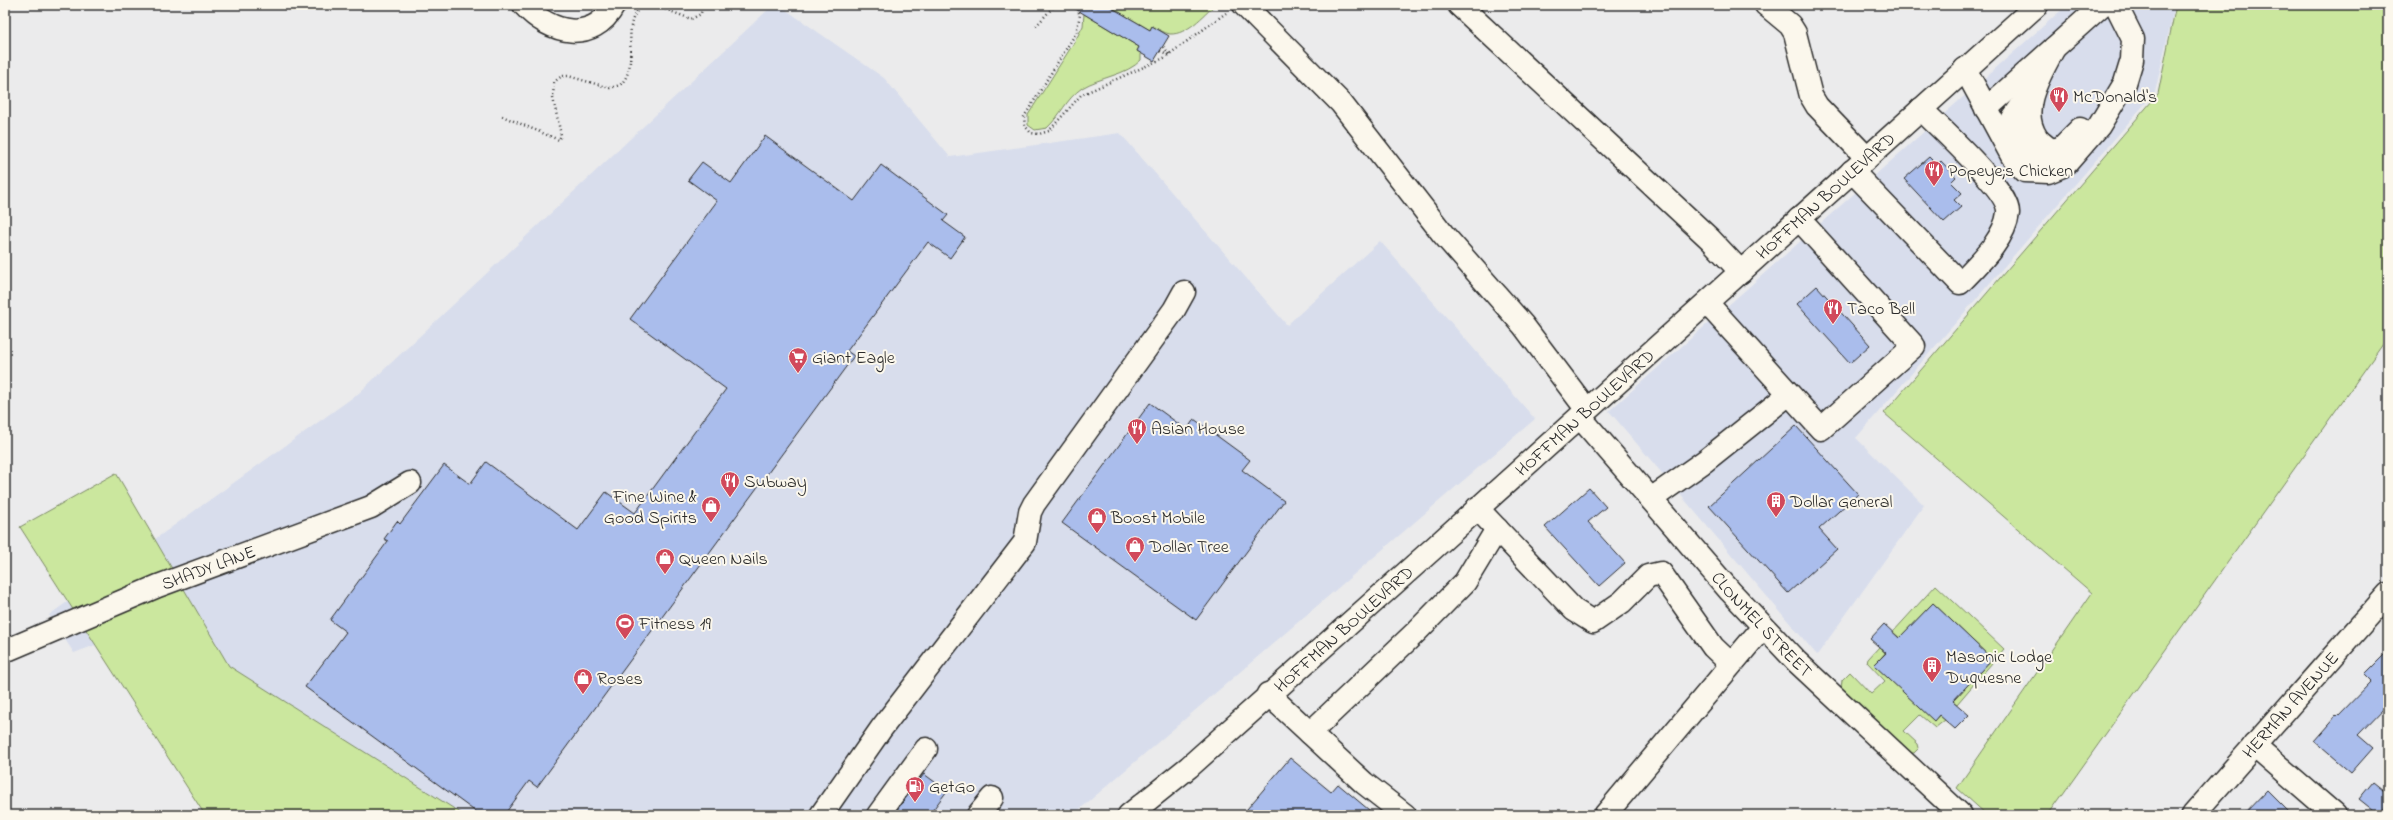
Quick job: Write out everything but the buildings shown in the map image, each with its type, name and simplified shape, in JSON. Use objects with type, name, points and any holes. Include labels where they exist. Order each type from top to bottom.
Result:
[{"type":"street","points":[[524,5],[549,26],[572,31],[598,25],[607,17],[614,5]]},
{"type":"street","points":[[1459,5],[1710,239],[1741,272]]},
{"type":"street","points":[[1766,5],[1790,25],[1796,33],[1811,96],[1817,106],[1859,164],[1960,283],[1985,256],[2003,229],[2008,213],[2007,203],[1991,180],[1921,109]]},
{"type":"street","name":"HOFFMAN BOULEVARD","points":[[1129,815],[1189,767],[1268,694],[1707,303],[1859,164],[2037,5]]},
{"type":"street","points":[[1986,109],[2102,5]]},
{"type":"street","points":[[1965,69],[2012,156],[2025,171],[2048,172],[2065,165],[2099,126],[2125,83],[2132,60],[2133,39],[2116,5]]},
{"type":"street","name":"CLONMEL STREET","points":[[1237,7],[1341,103],[1444,234],[1523,325],[1584,413],[1651,499],[1763,627],[1814,678],[1961,815]]},
{"type":"street","points":[[2054,48],[2033,89],[2029,117],[2037,138],[2050,150],[2061,148],[2078,134],[2133,39]]},
{"type":"street","points":[[1707,303],[1822,429],[1914,346],[1799,219]]},
{"type":"street","points":[[821,815],[881,729],[1025,542],[1030,512],[1034,504],[1174,310],[1184,292]]},
{"type":"street","points":[[1651,499],[1705,461],[1789,394]]},
{"type":"street","name":"SHADY LANE","points":[[5,651],[158,586],[371,507],[410,483]]},
{"type":"street","points":[[1477,508],[1574,610],[1593,622],[1622,602],[1648,576],[1661,573],[1713,647],[1731,664]]},
{"type":"street","points":[[1310,733],[1416,632],[1465,582],[1497,529]]},
{"type":"street","name":"HERMAN AVENUE","points":[[2193,815],[2388,594]]},
{"type":"street","points":[[1604,815],[1763,627]]},
{"type":"street","points":[[1268,694],[1364,783],[1405,815]]},
{"type":"street","points":[[2254,745],[2335,815]]},
{"type":"street","points":[[878,815],[926,749]]},
{"type":"street","points":[[978,815],[992,798]]},
{"type":"path","points":[[502,116],[559,140],[561,135],[552,91],[554,82],[562,76],[568,76],[610,88],[620,85],[629,70],[632,21],[637,11],[646,5]]},
{"type":"path","points":[[654,5],[691,19],[701,14],[702,5]]},
{"type":"path","points":[[1036,26],[1055,5]]},
{"type":"path","points":[[1075,5],[1080,15],[1076,33],[1024,117],[1025,126],[1031,133],[1039,134],[1048,131],[1081,95],[1170,55],[1237,7]]},
{"type":"path","points":[[1163,46],[1170,55]]},
{"type":"path","points":[[1160,51],[1170,55]]},
{"type":"shaded area","points":[[773,5],[779,5],[884,78],[950,157],[1120,133],[1287,325],[1380,241],[1535,419],[1073,815],[426,815],[165,619],[74,653],[49,615],[359,393]]},
{"type":"shaded area","points":[[2067,5],[2175,5],[2155,92],[1856,438],[1924,505],[1817,655],[1609,411]]},
{"type":"green space","points":[[1107,5],[1215,5],[1189,28],[1170,34],[1152,26],[1150,30]]},
{"type":"green space","points":[[2176,5],[2388,5],[2388,337],[2048,815],[1987,815],[1957,788],[2092,593],[1884,413],[2158,94]]},
{"type":"green space","points":[[1084,14],[1139,47],[1137,51],[1141,53],[1141,60],[1121,73],[1089,84],[1082,88],[1076,92],[1047,128],[1035,130],[1028,125],[1028,115],[1075,41],[1083,26]]},
{"type":"green space","points":[[116,473],[229,666],[464,815],[205,815],[20,527]]},
{"type":"green space","points":[[1936,585],[2004,649],[1957,704],[1953,701],[1992,659],[1933,603],[1900,638],[1893,632]]},
{"type":"green space","points":[[1879,647],[1885,653],[1875,665],[1934,720],[1940,715],[1945,720],[1935,728],[1920,715],[1904,731],[1918,744],[1919,748],[1914,753],[1910,753],[1841,688],[1842,680],[1850,672],[1871,694],[1885,681],[1867,662]]},
{"type":"place","name":"McDonald's","points":[[2059,113]]},
{"type":"place","name":"Popeye;s Chicken","points":[[1934,187]]},
{"type":"place","name":"Taco Bell","points":[[1833,325]]},
{"type":"place","name":"Giant Eagle","points":[[798,374]]},
{"type":"place","name":"Asian House","points":[[1137,445]]},
{"type":"place","name":"Subway","points":[[730,498]]},
{"type":"place","name":"Dollar General","points":[[1776,518]]},
{"type":"place","name":"Fine Wine & Good Spirits","points":[[711,523]]},
{"type":"place","name":"Boost Mobile","points":[[1097,534]]},
{"type":"place","name":"Dollar Tree","points":[[1135,563]]},
{"type":"place","name":"Queen Nails","points":[[665,575]]},
{"type":"place","name":"Fitness 19","points":[[625,640]]},
{"type":"place","name":"Masonic Lodge Duquesne","points":[[1932,683]]},
{"type":"place","name":"Roses","points":[[583,695]]},
{"type":"place","name":"GetGo","points":[[915,803]]}]
